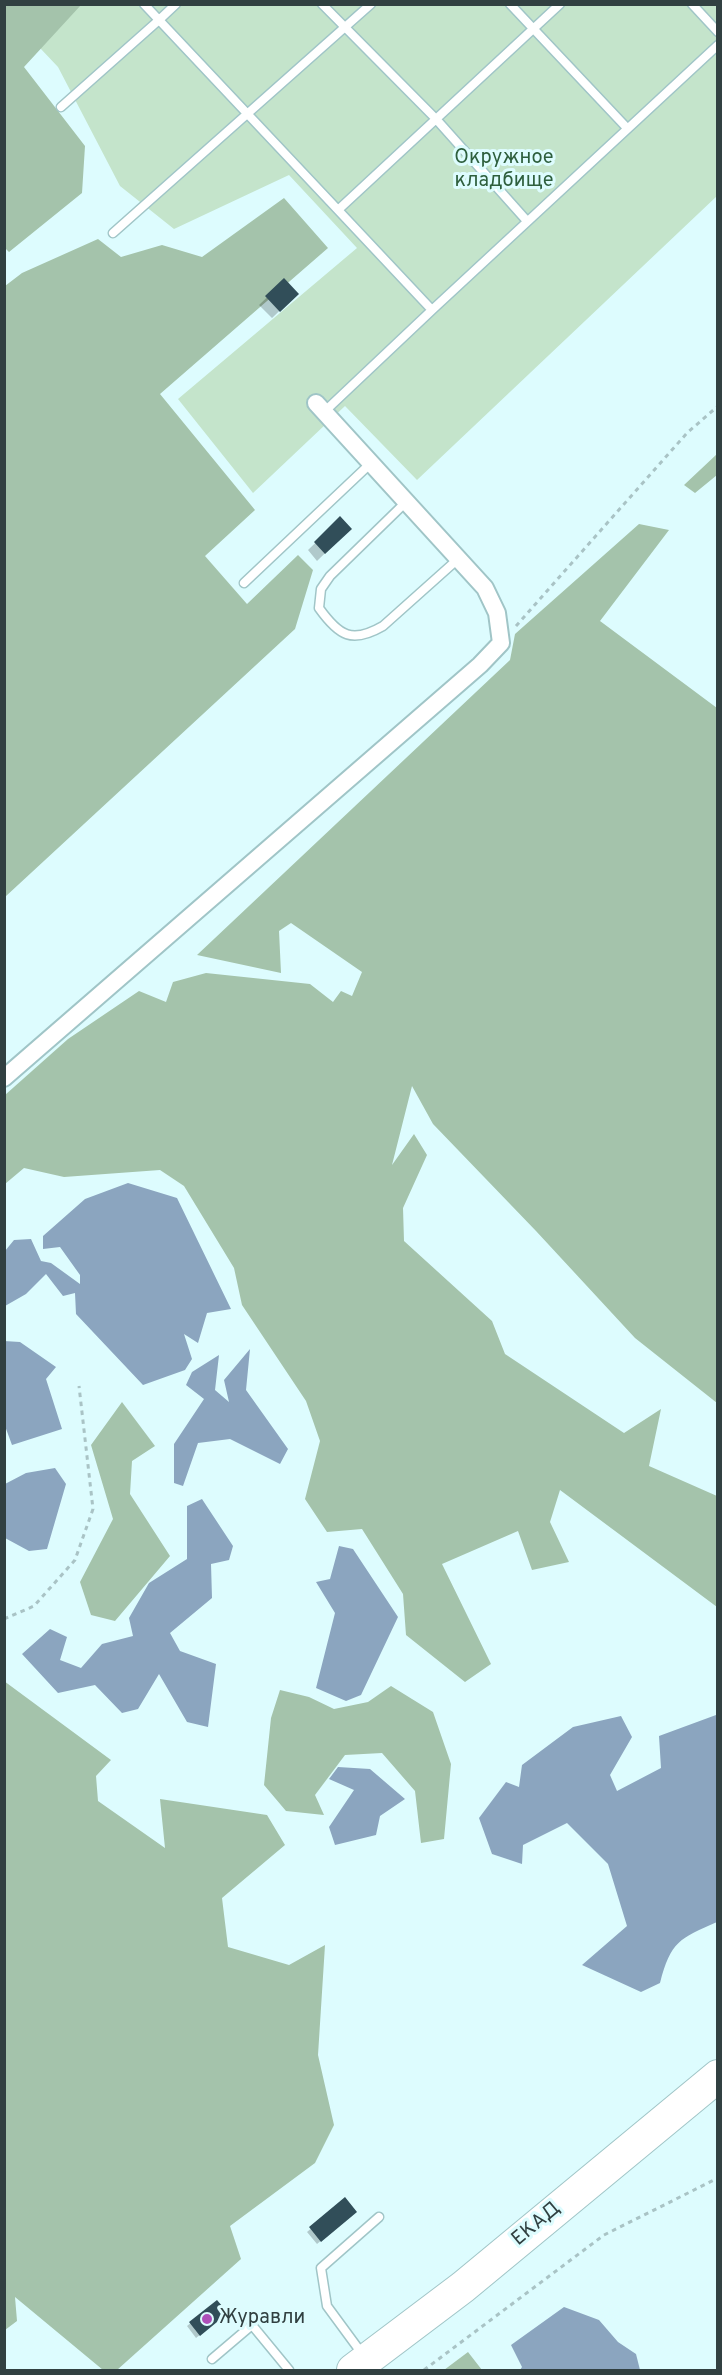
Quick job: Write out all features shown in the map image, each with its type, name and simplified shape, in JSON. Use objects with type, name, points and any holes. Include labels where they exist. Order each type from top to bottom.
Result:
[{"type":"highway","name":"ЕКАД","points":[[360,2365],[463,2287],[717,2076]]},
{"type":"street","points":[[4,1078],[471,673],[501,643],[497,613],[485,588],[320,408]]},
{"type":"lane","points":[[144,4],[432,310]]},
{"type":"lane","points":[[62,107],[176,4]]},
{"type":"lane","points":[[322,4],[436,119],[527,221]]},
{"type":"lane","points":[[113,233],[371,4]]},
{"type":"lane","points":[[510,4],[627,128]]},
{"type":"lane","points":[[338,210],[560,4]]},
{"type":"lane","points":[[692,4],[717,32]]},
{"type":"lane","points":[[320,408],[432,310],[717,45]]},
{"type":"lane","points":[[244,583],[371,463]]},
{"type":"lane","points":[[406,502],[330,576],[321,589],[319,608],[332,626],[351,637],[369,634],[383,626],[458,559]]},
{"type":"lane","points":[[360,2365],[327,2306],[321,2268],[379,2217]]},
{"type":"lane","points":[[212,2359],[252,2325],[289,2370]]},
{"type":"path","points":[[501,643],[687,433],[717,406]]},
{"type":"path","points":[[4,1619],[34,1606],[75,1560],[93,1509],[79,1386]]},
{"type":"path","points":[[424,2370],[604,2235],[717,2178]]},
{"type":"green space","name":"Окружное кладбище","points":[[5,4],[717,5],[717,196],[417,480],[345,406],[253,493],[178,399],[357,248],[289,175],[174,229],[120,186],[58,67],[5,11]]},
{"type":"green space","points":[[4,5],[81,5],[24,67],[85,146],[82,193],[9,252],[4,247]]},
{"type":"green space","points":[[284,198],[328,248],[160,394],[255,510],[205,556],[247,604],[298,555],[313,570],[295,629],[5,897],[5,286],[22,273],[98,239],[121,257],[162,245],[202,257]]},
{"type":"green space","points":[[717,454],[717,475],[695,493],[684,485]]},
{"type":"green space","points":[[639,524],[669,530],[600,621],[717,708],[717,1403],[635,1338],[433,1124],[412,1086],[392,1165],[414,1134],[427,1155],[403,1208],[404,1241],[492,1321],[505,1354],[624,1433],[661,1409],[649,1466],[717,1496],[717,1607],[560,1490],[550,1522],[569,1562],[532,1570],[518,1531],[442,1564],[491,1664],[465,1682],[406,1635],[403,1594],[362,1529],[327,1532],[305,1499],[320,1441],[306,1401],[242,1305],[234,1268],[184,1186],[160,1170],[64,1177],[24,1168],[5,1184],[5,1095],[68,1039],[139,991],[166,1002],[173,982],[206,973],[310,984],[333,1002],[341,991],[352,996],[362,972],[291,923],[279,931],[281,973],[197,955],[510,660],[515,634]]},
{"type":"green space","points":[[122,1402],[155,1446],[132,1461],[130,1494],[170,1556],[115,1621],[91,1615],[80,1582],[113,1519],[91,1445]]},
{"type":"green space","points":[[4,1681],[111,1760],[96,1776],[98,1801],[165,1848],[160,1799],[267,1815],[285,1845],[222,1898],[228,1947],[289,1965],[325,1945],[318,2055],[334,2125],[315,2163],[230,2226],[241,2259],[117,2370],[103,2370],[15,2297],[17,2321],[5,2330]]},
{"type":"green space","points":[[391,1686],[433,1712],[451,1764],[444,1839],[421,1843],[415,1791],[382,1753],[345,1755],[315,1795],[324,1815],[286,1811],[264,1785],[271,1718],[280,1690],[309,1697],[334,1709],[368,1702]]},
{"type":"green space","points":[[468,2352],[482,2370],[444,2370]]},
{"type":"water","points":[[128,1183],[177,1198],[231,1309],[207,1313],[198,1343],[184,1334],[192,1359],[185,1370],[143,1385],[76,1314],[75,1293],[63,1296],[46,1274],[26,1294],[5,1306],[5,1251],[14,1240],[31,1239],[41,1261],[51,1263],[80,1284],[80,1275],[60,1247],[43,1249],[43,1236],[85,1199]]},
{"type":"water","points":[[4,1341],[20,1342],[56,1367],[46,1379],[62,1429],[12,1445],[5,1426]]},
{"type":"water","points":[[250,1349],[246,1390],[288,1449],[280,1464],[230,1439],[198,1443],[183,1486],[174,1483],[174,1444],[204,1399],[186,1385],[192,1372],[219,1355],[215,1390],[229,1402],[224,1380]]},
{"type":"water","points":[[55,1468],[66,1484],[47,1549],[29,1551],[5,1538],[5,1484],[26,1473]]},
{"type":"water","points":[[202,1499],[233,1546],[229,1560],[211,1564],[212,1598],[170,1633],[180,1651],[216,1664],[208,1727],[187,1722],[159,1674],[138,1709],[122,1713],[95,1685],[58,1693],[22,1654],[50,1629],[67,1637],[60,1660],[81,1668],[102,1644],[133,1636],[129,1618],[149,1583],[187,1559],[187,1506]]},
{"type":"water","points":[[339,1546],[353,1549],[398,1617],[361,1695],[346,1701],[316,1688],[335,1613],[316,1582],[330,1579]]},
{"type":"water","points":[[716,1715],[717,1922],[678,1943],[668,1958],[660,1983],[641,1992],[582,1965],[627,1926],[608,1864],[567,1823],[523,1845],[522,1864],[492,1854],[479,1818],[506,1782],[519,1787],[522,1765],[573,1727],[621,1716],[632,1737],[610,1775],[617,1791],[661,1768],[659,1736]]},
{"type":"water","points":[[338,1767],[370,1769],[405,1799],[380,1816],[376,1835],[335,1845],[329,1827],[354,1790],[329,1779]]},
{"type":"water","points":[[564,2307],[599,2320],[618,2342],[636,2354],[640,2370],[520,2370],[522,2367],[511,2345]]},
{"type":"building","points":[[284,278],[299,294],[280,312],[265,296]]},
{"type":"building","points":[[340,516],[352,529],[325,554],[314,542]]},
{"type":"building","points":[[345,2197],[357,2212],[321,2242],[309,2227]]},
{"type":"building","points":[[217,2300],[228,2313],[200,2336],[189,2322]]},
{"type":"place","name":"Журавли","points":[[207,2319]]}]
